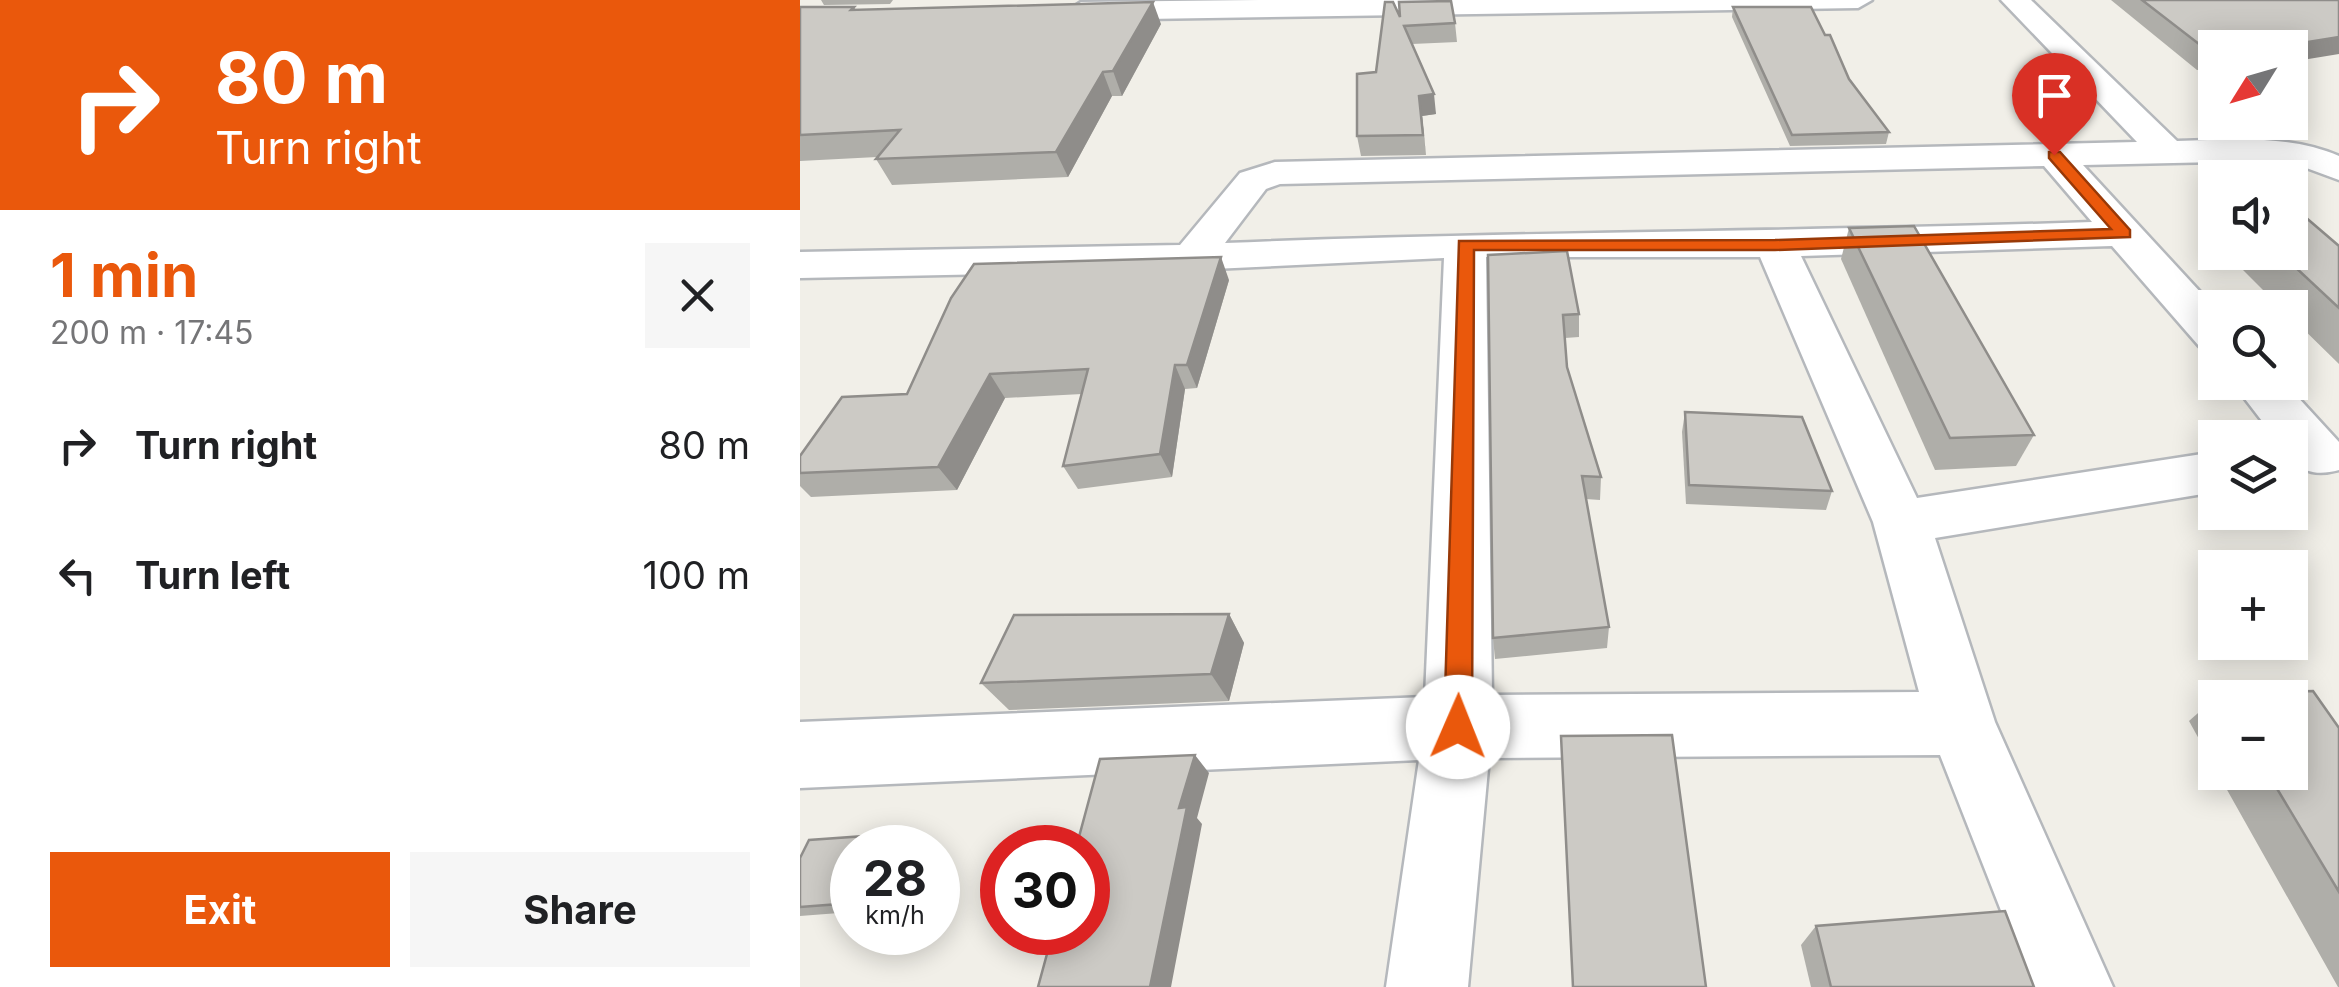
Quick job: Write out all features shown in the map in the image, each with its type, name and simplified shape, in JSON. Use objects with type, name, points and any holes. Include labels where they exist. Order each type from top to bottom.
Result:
[{"type":"street","points":[[1047,12],[1143,5],[1858,0]]},
{"type":"street","points":[[2015,0],[2166,152]]},
{"type":"street","points":[[1192,257],[1253,180],[1274,173],[2286,151],[2339,169]]},
{"type":"street","points":[[2054,155],[2198,317]]},
{"type":"street","points":[[800,265],[1192,257],[1465,245],[1775,245],[2124,233]]},
{"type":"street","points":[[1427,987],[1458,727],[1465,245]]},
{"type":"street","points":[[1775,245],[1901,522],[1960,723],[2072,987]]},
{"type":"street","points":[[2270,400],[2316,457]]},
{"type":"street","points":[[1901,522],[2198,475]]},
{"type":"street","points":[[800,755],[1458,727],[1960,723]]},
{"type":"building","points":[[2142,0],[2339,0],[2339,37],[2308,42],[2308,30],[2198,30],[2198,43]]},
{"type":"building","points":[[1451,1],[1455,23],[1404,26],[1434,94],[1419,96],[1423,135],[1357,136],[1357,74],[1376,72],[1385,2],[1393,2],[1400,17],[1399,2]]},
{"type":"building","points":[[1153,2],[1113,71],[1103,72],[1056,152],[876,159],[900,130],[800,135],[800,7],[854,7],[851,10]]},
{"type":"building","points":[[1733,7],[1811,7],[1825,35],[1830,35],[1849,79],[1889,132],[1792,135]]},
{"type":"building","points":[[2308,219],[2339,246],[2339,308],[2298,270],[2308,270]]},
{"type":"building","points":[[1914,226],[2034,435],[1950,438],[1849,228]]},
{"type":"building","points":[[1567,251],[1579,314],[1563,315],[1567,367],[1601,477],[1582,476],[1609,627],[1493,638],[1488,255]]},
{"type":"building","points":[[1221,257],[1187,365],[1175,365],[1160,454],[1063,466],[1088,369],[990,374],[938,467],[800,473],[800,456],[842,397],[907,394],[951,298],[974,264]]},
{"type":"building","points":[[1685,412],[1802,417],[1832,491],[1689,485]]},
{"type":"building","points":[[1229,614],[1211,674],[981,683],[1014,615]]},
{"type":"building","points":[[2308,691],[2313,691],[2339,728],[2339,892],[2278,790],[2308,790]]},
{"type":"building","points":[[1672,735],[1706,987],[1573,987],[1561,736]]},
{"type":"building","points":[[1195,755],[1179,808],[1187,807],[1150,987],[1038,987],[1047,955],[1110,955],[1110,825],[1082,825],[1100,759]]},
{"type":"building","points":[[830,839],[830,905],[800,907],[800,858],[809,840]]},
{"type":"building","points":[[2005,911],[2034,987],[1831,987],[1816,926]]},
{"type":"route","points":[[1458,727],[1465,245],[1775,245],[2124,233],[2054,155]]}]
